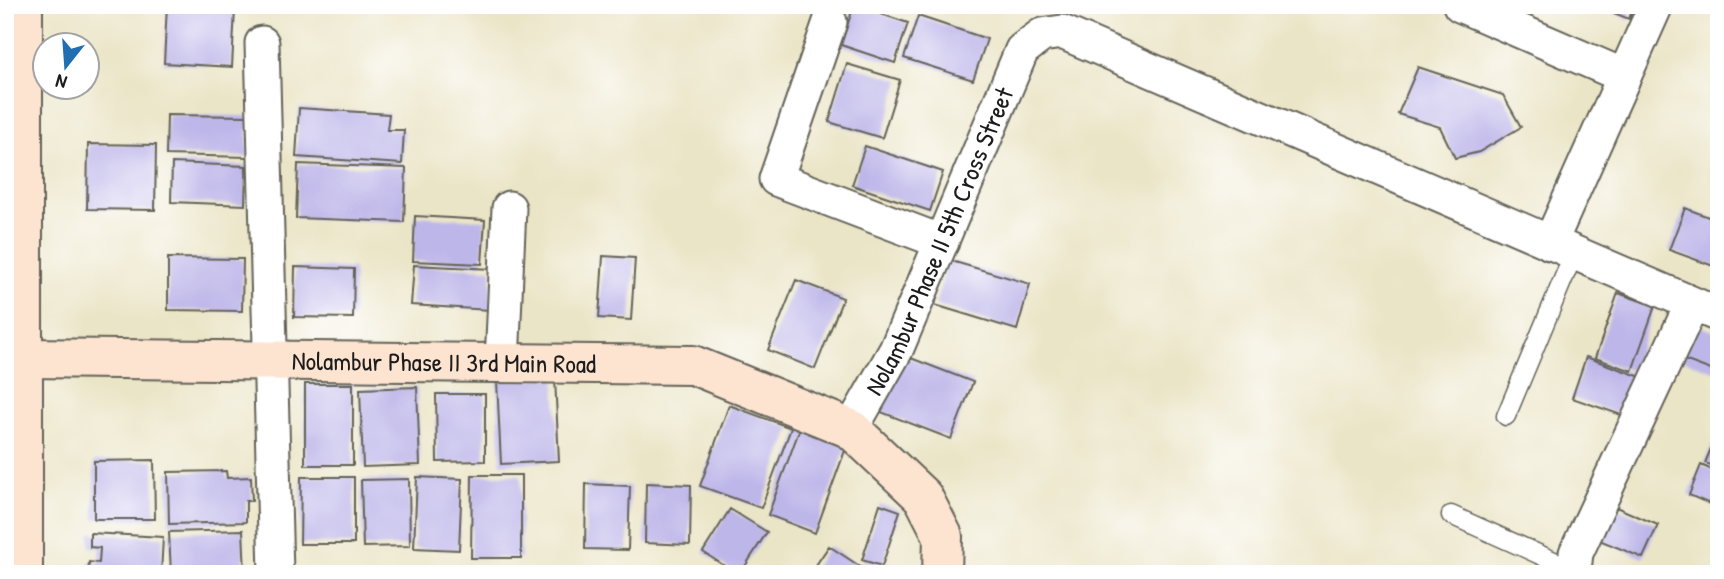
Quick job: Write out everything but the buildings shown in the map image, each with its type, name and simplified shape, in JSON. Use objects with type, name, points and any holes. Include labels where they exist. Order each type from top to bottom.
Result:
[{"type":"street","points":[[23,5],[14,358],[23,574]]},
{"type":"street","points":[[1460,5],[1624,76]]},
{"type":"street","points":[[1575,572],[1576,553],[1705,310],[1562,248],[1624,76],[1656,5]]},
{"type":"street","points":[[830,22],[776,179],[942,242]]},
{"type":"street","name":"Nolambur Phase II 5th Cross Street","points":[[851,429],[896,350],[1022,50],[1042,35],[1062,32],[1562,248]]},
{"type":"street","points":[[261,43],[276,574]]},
{"type":"street","points":[[502,363],[509,208]]},
{"type":"street","name":"Nolambur Phase II 3rd Main Road","points":[[14,358],[693,365],[851,429]]},
{"type":"street","points":[[851,429],[923,497],[943,536],[942,574]]},
{"type":"lane","points":[[1506,416],[1562,248]]},
{"type":"lane","points":[[1451,515],[1575,572]]}]
